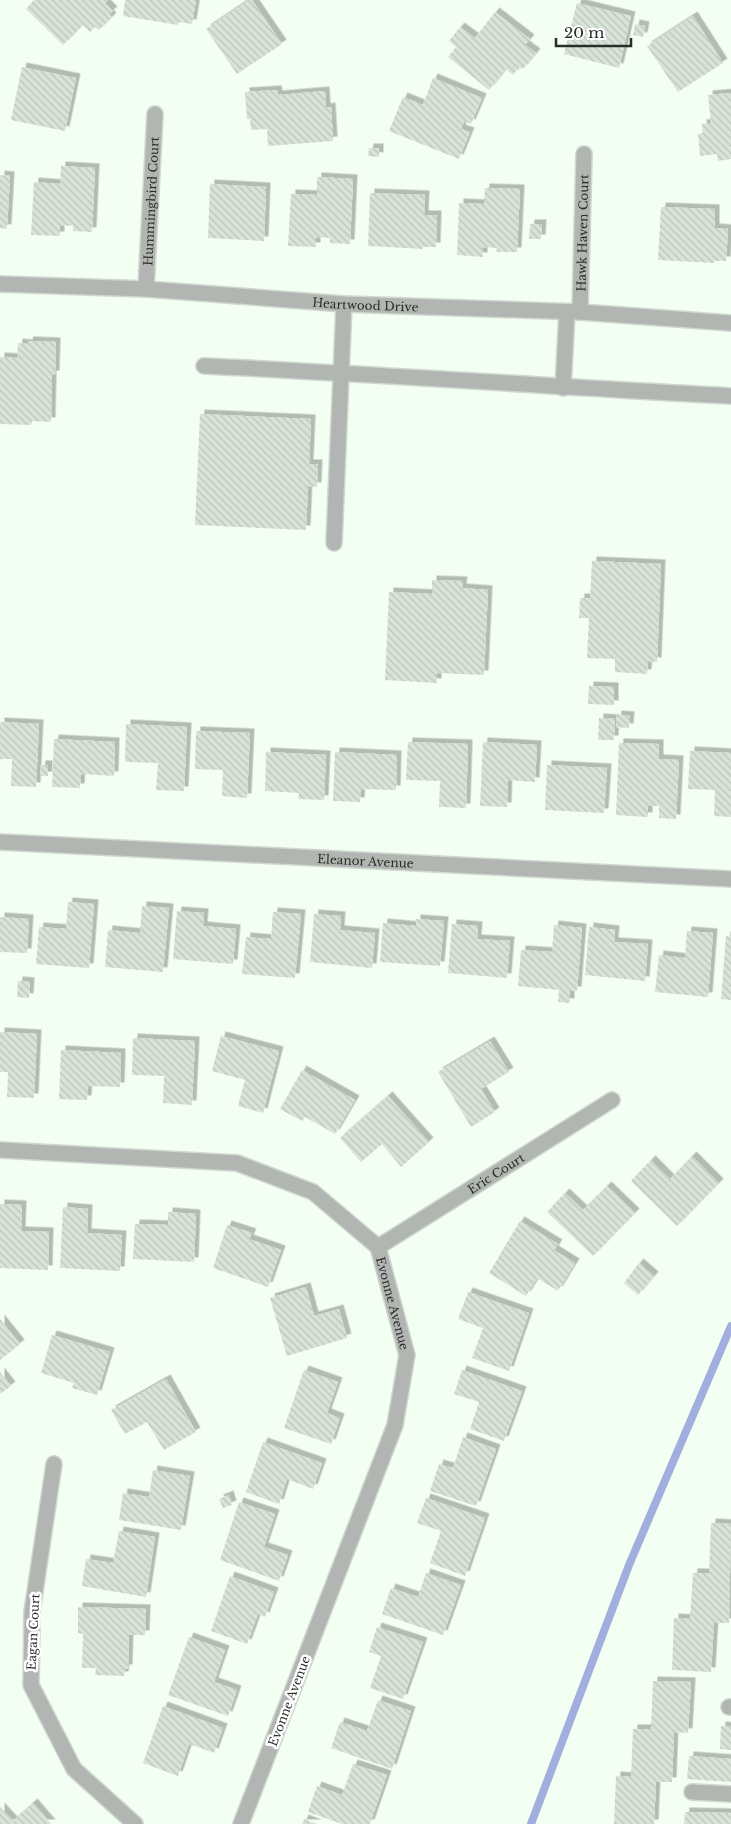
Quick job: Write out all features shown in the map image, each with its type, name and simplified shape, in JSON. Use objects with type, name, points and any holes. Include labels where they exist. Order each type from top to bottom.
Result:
[{"type":"street","name":"Hummingbird Court","points":[[146,289],[155,114]]},
{"type":"street","name":"Hawk Haven Court","points":[[563,388],[574,312],[584,154]]},
{"type":"street","name":"Heartwood Drive","points":[[0,284],[146,289],[344,304],[574,312],[731,323]]},
{"type":"street","points":[[334,543],[344,304]]},
{"type":"street","points":[[204,366],[563,388],[731,396]]},
{"type":"street","name":"Eleanor Avenue","points":[[0,842],[731,879]]},
{"type":"street","name":"Eric Court","points":[[378,1247],[612,1100]]},
{"type":"street","name":"Evonne Avenue","points":[[0,1150],[238,1163],[313,1192],[378,1247],[407,1355],[395,1425],[241,1824]]},
{"type":"street","name":"Eagan Court","points":[[54,1464],[32,1612],[31,1685],[74,1769],[135,1824]]},
{"type":"street","points":[[692,1792],[731,1794]]},
{"type":"building","points":[[34,0],[108,0],[105,3],[113,11],[109,14],[112,17],[99,30],[95,27],[90,32],[83,25],[63,45],[26,9]]},
{"type":"building","points":[[125,0],[196,0],[192,24],[179,22],[178,25],[123,16]]},
{"type":"building","points":[[249,0],[252,0],[282,44],[237,74],[206,29]]},
{"type":"building","points":[[577,3],[631,16],[619,68],[564,54]]},
{"type":"building","points":[[495,12],[530,39],[525,45],[536,53],[523,69],[519,67],[513,75],[506,69],[489,90],[448,57],[456,47],[449,41],[460,27],[475,38]]},
{"type":"building","points":[[693,16],[723,63],[678,92],[647,46]]},
{"type":"building","points":[[635,24],[645,26],[643,37],[633,35]]},
{"type":"building","points":[[22,67],[76,78],[65,131],[11,120]]},
{"type":"building","points":[[433,78],[482,98],[471,124],[464,121],[461,129],[470,132],[459,159],[389,131],[403,97],[423,105]]},
{"type":"building","points":[[277,90],[278,95],[325,91],[326,108],[331,107],[333,141],[268,146],[267,129],[251,130],[250,119],[247,119],[245,92]]},
{"type":"building","points":[[731,93],[731,159],[718,161],[717,154],[700,156],[698,134],[703,133],[702,124],[711,123],[708,95]]},
{"type":"building","points":[[369,148],[379,148],[379,157],[368,156]]},
{"type":"building","points":[[61,166],[95,168],[92,232],[73,231],[73,226],[60,225],[60,236],[31,235],[34,182],[60,184]]},
{"type":"building","points":[[0,175],[10,176],[7,229],[0,228]]},
{"type":"building","points":[[317,177],[353,179],[350,244],[330,243],[330,238],[316,237],[316,247],[288,246],[291,194],[317,195]]},
{"type":"building","points":[[210,184],[266,187],[264,241],[208,238]]},
{"type":"building","points":[[485,188],[520,189],[517,252],[496,252],[497,248],[483,247],[483,257],[457,255],[459,203],[484,204]]},
{"type":"building","points":[[370,193],[425,195],[424,215],[437,215],[436,247],[423,247],[423,249],[368,246]]},
{"type":"building","points":[[661,207],[715,209],[715,228],[728,229],[726,261],[714,261],[714,263],[658,260]]},
{"type":"building","points":[[530,224],[542,224],[541,239],[529,239]]},
{"type":"building","points":[[29,341],[56,342],[55,375],[52,375],[51,422],[32,421],[31,425],[0,424],[0,357],[17,358],[18,343],[28,344]]},
{"type":"building","points":[[200,414],[311,419],[309,464],[318,464],[317,487],[308,486],[306,530],[195,525]]},
{"type":"building","points":[[592,561],[661,564],[657,662],[648,661],[647,674],[615,672],[615,659],[587,658],[589,618],[579,618],[580,598],[590,598]]},
{"type":"building","points":[[432,580],[463,581],[462,588],[488,590],[484,675],[437,673],[437,683],[385,680],[389,592],[432,594]]},
{"type":"building","points":[[589,686],[614,687],[614,705],[588,704]]},
{"type":"building","points":[[617,715],[630,716],[629,728],[616,727]]},
{"type":"building","points":[[599,718],[615,719],[614,740],[598,740]]},
{"type":"building","points":[[0,722],[39,724],[36,787],[11,786],[12,759],[0,759]]},
{"type":"building","points":[[126,724],[187,727],[184,791],[156,790],[158,763],[125,762]]},
{"type":"building","points":[[196,731],[250,733],[247,798],[222,796],[223,770],[195,769]]},
{"type":"building","points":[[54,739],[115,742],[114,776],[81,774],[80,788],[52,787]]},
{"type":"building","points":[[408,742],[468,744],[466,808],[439,807],[440,781],[406,780]]},
{"type":"building","points":[[483,742],[537,745],[535,782],[508,780],[507,807],[480,806]]},
{"type":"building","points":[[619,743],[659,744],[659,759],[679,760],[676,819],[659,818],[659,806],[648,806],[648,817],[616,815]]},
{"type":"building","points":[[690,751],[731,753],[731,817],[714,816],[715,790],[688,789]]},
{"type":"building","points":[[266,752],[326,755],[324,800],[298,799],[299,793],[265,791]]},
{"type":"building","points":[[335,752],[397,755],[396,790],[361,789],[360,802],[333,801]]},
{"type":"building","points":[[41,765],[48,765],[48,776],[40,776]]},
{"type":"building","points":[[547,765],[607,768],[604,813],[545,810]]},
{"type":"building","points":[[68,902],[94,904],[89,968],[36,964],[39,927],[66,929]]},
{"type":"building","points":[[142,906],[169,908],[163,972],[105,967],[108,930],[140,933]]},
{"type":"building","points":[[177,911],[204,913],[203,926],[236,929],[233,964],[173,959]]},
{"type":"building","points":[[273,912],[301,914],[295,978],[242,974],[246,937],[271,939]]},
{"type":"building","points":[[314,914],[341,916],[340,930],[375,933],[372,968],[310,962]]},
{"type":"building","points":[[0,917],[29,919],[27,953],[0,952]]},
{"type":"building","points":[[416,919],[444,921],[440,966],[380,962],[383,923],[416,926]]},
{"type":"building","points":[[452,924],[478,926],[477,939],[510,941],[507,978],[448,973]]},
{"type":"building","points":[[554,925],[582,928],[577,991],[570,991],[570,1003],[558,1002],[559,990],[518,986],[521,950],[552,952]]},
{"type":"building","points":[[589,927],[615,930],[614,942],[648,944],[645,981],[585,975]]},
{"type":"building","points":[[687,931],[713,933],[708,997],[655,992],[659,955],[685,958]]},
{"type":"building","points":[[726,936],[731,937],[731,1000],[721,999]]},
{"type":"building","points":[[18,981],[30,982],[29,998],[17,997]]},
{"type":"building","points":[[0,1032],[37,1034],[34,1098],[7,1097],[8,1072],[0,1072]]},
{"type":"building","points":[[221,1036],[279,1051],[263,1113],[238,1106],[245,1080],[212,1071]]},
{"type":"building","points":[[133,1038],[195,1041],[192,1105],[163,1103],[164,1076],[132,1075]]},
{"type":"building","points":[[490,1041],[509,1072],[481,1089],[495,1112],[471,1127],[438,1072]]},
{"type":"building","points":[[61,1050],[121,1053],[120,1087],[88,1086],[87,1100],[59,1099]]},
{"type":"building","points":[[302,1070],[355,1100],[335,1134],[305,1117],[302,1121],[280,1109]]},
{"type":"building","points":[[388,1096],[429,1142],[401,1167],[382,1144],[361,1162],[340,1138]]},
{"type":"building","points":[[692,1156],[719,1183],[677,1226],[631,1181],[651,1160],[670,1179]]},
{"type":"building","points":[[607,1186],[635,1213],[593,1256],[547,1212],[565,1193],[583,1210]]},
{"type":"building","points":[[0,1204],[22,1205],[21,1231],[49,1232],[48,1270],[0,1268]]},
{"type":"building","points":[[63,1207],[88,1209],[87,1233],[122,1235],[120,1271],[60,1268]]},
{"type":"building","points":[[168,1212],[196,1214],[194,1262],[133,1259],[135,1224],[168,1225]]},
{"type":"building","points":[[520,1221],[558,1244],[554,1250],[575,1263],[558,1291],[537,1278],[526,1296],[489,1273]]},
{"type":"building","points":[[227,1225],[252,1233],[249,1239],[281,1250],[268,1287],[213,1268]]},
{"type":"building","points":[[639,1263],[654,1276],[638,1295],[624,1283]]},
{"type":"building","points":[[306,1287],[314,1316],[339,1309],[347,1338],[287,1356],[270,1298]]},
{"type":"building","points":[[468,1292],[529,1313],[509,1371],[472,1358],[483,1328],[458,1319]]},
{"type":"building","points":[[0,1319],[20,1344],[0,1360]]},
{"type":"building","points":[[52,1335],[110,1352],[97,1395],[72,1388],[74,1383],[41,1373]]},
{"type":"building","points":[[304,1370],[338,1382],[327,1413],[340,1418],[331,1444],[284,1428]]},
{"type":"building","points":[[462,1370],[522,1391],[504,1441],[470,1429],[479,1402],[454,1394]]},
{"type":"building","points":[[0,1372],[11,1386],[0,1394]]},
{"type":"building","points":[[166,1379],[196,1432],[164,1450],[147,1422],[125,1434],[111,1410]]},
{"type":"building","points":[[463,1437],[496,1449],[476,1506],[430,1491],[439,1464],[453,1468]]},
{"type":"building","points":[[263,1442],[322,1463],[313,1489],[287,1479],[279,1504],[246,1492]]},
{"type":"building","points":[[153,1470],[190,1476],[181,1530],[119,1520],[123,1493],[149,1497]]},
{"type":"building","points":[[229,1495],[232,1505],[223,1508],[219,1499]]},
{"type":"building","points":[[426,1498],[485,1518],[465,1576],[430,1563],[441,1531],[417,1523]]},
{"type":"building","points":[[239,1502],[275,1514],[264,1547],[288,1555],[279,1581],[220,1560]]},
{"type":"building","points":[[711,1523],[731,1524],[729,1623],[714,1623],[711,1672],[672,1670],[674,1618],[690,1619],[693,1573],[709,1573]]},
{"type":"building","points":[[119,1531],[155,1537],[146,1597],[82,1586],[86,1559],[113,1563]]},
{"type":"building","points":[[426,1573],[461,1585],[443,1635],[382,1614],[391,1588],[418,1597]]},
{"type":"building","points":[[230,1576],[274,1592],[265,1617],[258,1614],[247,1644],[211,1631]]},
{"type":"building","points":[[78,1607],[146,1609],[145,1635],[129,1635],[128,1669],[125,1669],[124,1676],[95,1675],[96,1668],[82,1668],[83,1634],[78,1633]]},
{"type":"building","points":[[377,1627],[423,1642],[403,1699],[370,1688],[381,1656],[369,1652]]},
{"type":"building","points":[[189,1637],[225,1650],[214,1682],[237,1690],[228,1716],[168,1695]]},
{"type":"building","points":[[653,1681],[691,1682],[688,1733],[674,1732],[672,1782],[656,1782],[654,1824],[614,1824],[616,1776],[631,1777],[633,1729],[651,1729]]},
{"type":"building","points":[[378,1700],[411,1711],[392,1769],[331,1748],[340,1722],[367,1731]]},
{"type":"building","points":[[163,1706],[223,1728],[214,1753],[189,1744],[178,1776],[143,1763]]},
{"type":"building","points":[[721,1726],[731,1727],[731,1750],[720,1749]]},
{"type":"building","points":[[689,1756],[731,1759],[731,1782],[687,1779]]},
{"type":"building","points":[[353,1764],[387,1775],[370,1824],[342,1824],[308,1812],[317,1786],[342,1795]]},
{"type":"building","points":[[33,1803],[51,1824],[0,1824],[0,1807],[13,1821]]},
{"type":"building","points":[[685,1812],[731,1813],[731,1824],[684,1824]]},
{"type":"building","points":[[304,1819],[317,1824],[302,1824]]},
{"type":"waterway","points":[[531,1824],[629,1565],[731,1326]]}]
